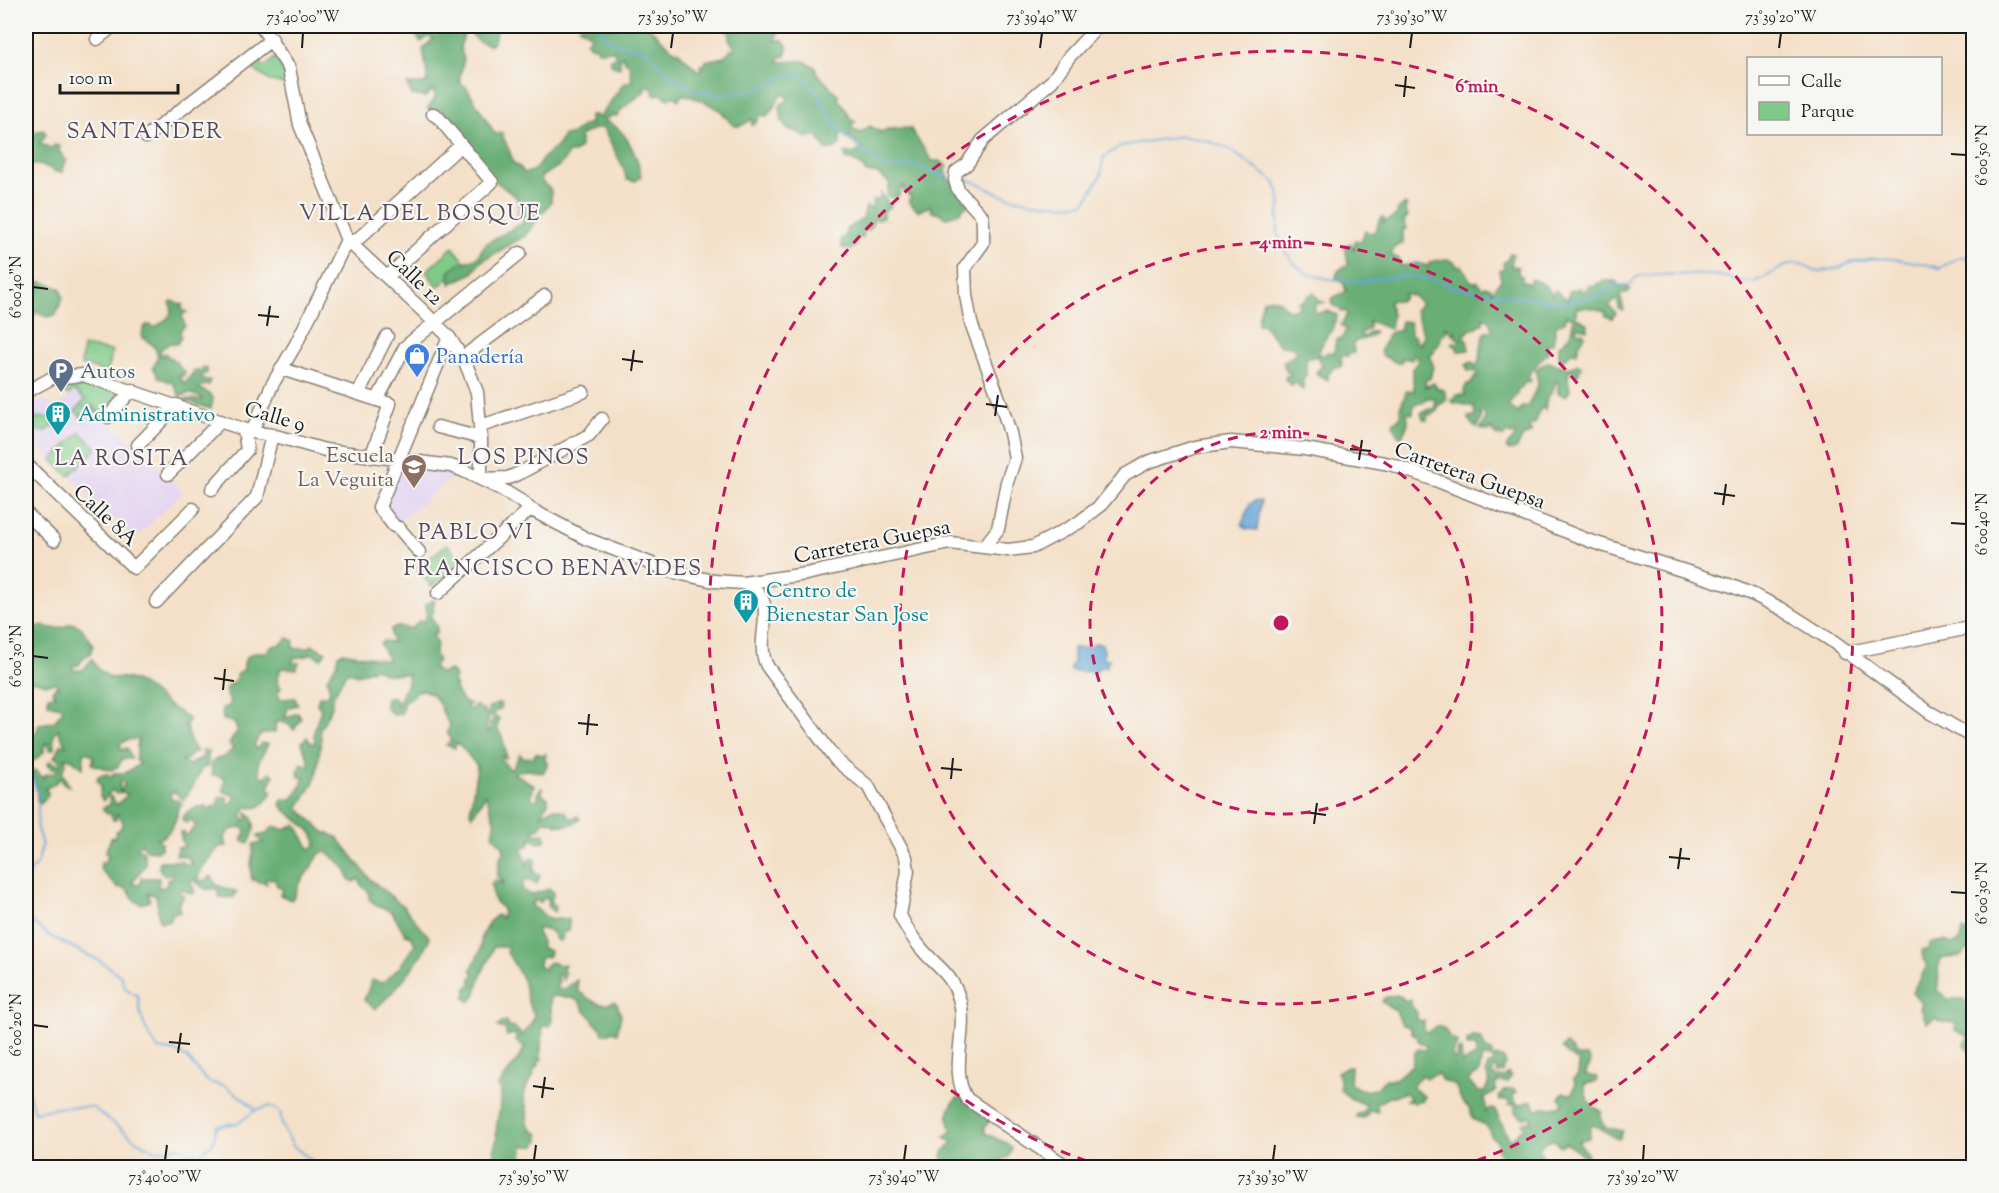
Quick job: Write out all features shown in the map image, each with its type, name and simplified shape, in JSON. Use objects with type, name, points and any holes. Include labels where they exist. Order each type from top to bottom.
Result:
[{"type":"street","points":[[97,39],[113,26]]},
{"type":"street","points":[[984,547],[998,529],[1007,482],[1015,458],[1001,404],[971,323],[966,295],[965,268],[983,243],[982,216],[958,190],[956,176],[968,164],[983,140],[1052,81],[1069,57],[1098,26]]},
{"type":"street","points":[[146,137],[269,31]]},
{"type":"street","name":"Calle 12","points":[[269,31],[289,68],[300,125],[349,242],[449,337],[463,357],[477,392],[482,479]]},
{"type":"street","points":[[387,277],[492,182],[438,117],[433,114]]},
{"type":"street","points":[[212,489],[247,450],[248,430],[349,242],[358,239],[460,146]]},
{"type":"street","points":[[371,457],[383,402],[405,347],[520,253]]},
{"type":"street","points":[[463,357],[545,296]]},
{"type":"street","points":[[358,394],[387,336]]},
{"type":"street","points":[[419,552],[399,528],[394,526],[380,507],[397,460],[449,337]]},
{"type":"street","points":[[282,369],[383,402]]},
{"type":"street","name":"Calle 9","points":[[26,392],[52,378],[76,374],[91,376],[248,430],[325,450],[451,466],[482,479]]},
{"type":"street","points":[[108,417],[132,390]]},
{"type":"street","points":[[438,427],[481,432],[583,392]]},
{"type":"street","points":[[138,445],[177,405]]},
{"type":"street","points":[[482,479],[508,478],[590,435],[602,419]]},
{"type":"street","points":[[168,474],[221,421]]},
{"type":"street","points":[[156,602],[257,497],[272,435]]},
{"type":"street","name":"Carretera Guepsa","points":[[530,509],[587,539],[673,572],[714,581],[743,583],[806,574],[950,543],[1008,550],[1033,547],[1078,523],[1100,506],[1125,475],[1148,462],[1195,447],[1231,442],[1305,449],[1390,464],[1590,541],[1729,585],[1782,609],[1829,639],[1929,712],[1974,738]]},
{"type":"street","name":"Calle 8A","points":[[26,464],[134,568],[193,509]]},
{"type":"street","points":[[438,593],[530,509],[524,503],[482,479]]},
{"type":"street","points":[[26,513],[54,540]]},
{"type":"street","points":[[743,583],[753,587],[762,595],[765,609],[763,658],[767,666],[836,760],[868,786],[906,857],[908,871],[900,915],[920,948],[949,975],[960,998],[962,1016],[958,1080],[962,1091],[967,1099],[1069,1167]]},
{"type":"street","points":[[1845,652],[1974,627]]},
{"type":"shaded area","points":[[74,390],[183,491],[135,539],[26,435],[26,406],[45,401],[58,409]]},
{"type":"shaded area","name":"Escuela La Veguita","points":[[402,467],[454,475],[397,525],[384,505]]},
{"type":"green space","points":[[427,26],[497,26],[494,42],[489,45],[478,41],[470,32],[464,34],[460,48],[464,59],[459,81],[467,88],[495,134],[502,133],[513,163],[524,173],[536,168],[558,144],[563,135],[571,135],[585,124],[590,124],[590,115],[596,115],[599,118],[623,84],[632,79],[631,66],[625,62],[623,56],[620,59],[620,68],[613,66],[609,59],[616,57],[613,50],[598,51],[597,47],[590,46],[586,41],[592,36],[579,27],[648,26],[697,70],[701,70],[700,65],[704,65],[706,61],[724,57],[731,49],[735,50],[729,40],[730,32],[726,31],[726,26],[786,26],[775,40],[783,40],[787,46],[786,56],[779,58],[779,62],[804,61],[815,67],[817,73],[839,96],[838,100],[851,119],[856,121],[852,124],[853,129],[860,133],[870,126],[880,132],[888,129],[910,128],[932,161],[939,161],[946,165],[946,178],[951,181],[969,205],[960,213],[945,218],[940,213],[932,212],[930,206],[918,211],[909,202],[911,197],[904,192],[904,185],[899,196],[892,198],[887,195],[890,183],[876,173],[866,173],[858,163],[846,159],[845,152],[853,154],[863,149],[851,138],[840,134],[840,144],[826,150],[817,135],[806,138],[796,131],[788,130],[782,121],[780,105],[789,99],[782,93],[767,116],[759,115],[758,121],[752,125],[752,119],[737,126],[709,104],[683,94],[678,100],[675,96],[668,99],[662,94],[654,95],[652,87],[645,86],[644,92],[622,109],[617,116],[610,116],[604,121],[624,135],[634,151],[641,176],[636,181],[627,180],[623,167],[603,128],[594,129],[580,136],[580,147],[574,153],[568,153],[560,164],[541,177],[542,182],[551,190],[551,202],[525,236],[480,262],[473,273],[450,284],[449,273],[452,269],[479,256],[489,241],[515,226],[522,225],[523,216],[518,215],[517,198],[494,180],[449,122],[448,115],[427,109],[436,97],[433,90],[425,97],[412,95],[407,84],[423,84],[428,81],[423,49],[433,39],[429,36],[421,42],[416,36],[418,29]]},
{"type":"green space","points":[[276,57],[284,73],[286,84],[270,81],[253,69],[260,63],[265,67]]},
{"type":"green space","points":[[44,130],[46,135],[40,143],[52,149],[54,145],[60,146],[59,151],[67,161],[63,165],[63,172],[43,165],[29,165],[26,173],[26,133]]},
{"type":"green space","points":[[881,193],[891,206],[883,212],[883,218],[878,220],[875,218],[869,230],[864,229],[863,238],[856,238],[854,241],[856,245],[851,250],[842,248],[841,239],[846,236],[846,229],[863,219],[866,206],[872,209],[873,200],[880,199]]},
{"type":"green space","points":[[1405,204],[1408,216],[1404,220],[1407,229],[1403,229],[1403,244],[1396,246],[1392,253],[1402,266],[1417,263],[1428,266],[1430,262],[1450,260],[1458,267],[1462,266],[1470,280],[1475,283],[1477,281],[1482,288],[1491,287],[1492,292],[1501,280],[1499,270],[1504,269],[1503,263],[1510,253],[1513,254],[1511,266],[1518,267],[1518,274],[1522,276],[1522,281],[1529,284],[1531,279],[1545,286],[1552,295],[1555,290],[1568,300],[1569,291],[1580,288],[1584,292],[1590,285],[1595,286],[1598,283],[1599,285],[1602,281],[1616,281],[1619,286],[1626,285],[1630,289],[1629,292],[1620,294],[1624,310],[1619,309],[1618,302],[1615,300],[1609,306],[1616,313],[1612,318],[1606,316],[1605,312],[1595,309],[1576,309],[1576,317],[1588,324],[1587,330],[1576,328],[1576,331],[1584,333],[1585,336],[1579,343],[1577,353],[1573,352],[1564,359],[1559,358],[1559,345],[1570,334],[1573,318],[1566,315],[1565,322],[1556,325],[1553,343],[1547,345],[1548,353],[1527,378],[1531,380],[1530,383],[1525,382],[1518,389],[1517,394],[1508,405],[1518,413],[1522,407],[1527,407],[1538,385],[1536,369],[1548,362],[1569,368],[1578,364],[1582,367],[1577,376],[1572,370],[1569,371],[1570,391],[1566,396],[1558,393],[1558,382],[1556,381],[1552,393],[1547,397],[1545,410],[1543,407],[1540,410],[1536,423],[1530,425],[1529,429],[1532,432],[1527,436],[1524,435],[1516,449],[1509,451],[1506,447],[1515,437],[1514,434],[1510,435],[1508,432],[1503,437],[1499,433],[1497,436],[1490,428],[1489,431],[1480,429],[1485,421],[1484,413],[1480,413],[1481,419],[1477,428],[1473,426],[1468,417],[1475,416],[1474,407],[1452,402],[1451,399],[1456,395],[1465,395],[1464,390],[1467,384],[1470,384],[1475,376],[1477,377],[1477,372],[1468,371],[1466,365],[1472,362],[1476,366],[1478,364],[1483,337],[1486,331],[1490,332],[1492,329],[1489,320],[1483,317],[1483,324],[1471,329],[1464,336],[1467,339],[1469,350],[1458,351],[1453,342],[1458,343],[1461,340],[1456,338],[1455,331],[1453,335],[1446,327],[1445,334],[1441,335],[1434,353],[1430,354],[1433,366],[1430,379],[1426,379],[1425,387],[1434,383],[1437,388],[1444,390],[1447,400],[1439,405],[1436,412],[1431,415],[1428,413],[1427,420],[1423,419],[1421,413],[1435,409],[1435,398],[1427,398],[1423,403],[1414,403],[1413,414],[1407,413],[1408,423],[1402,437],[1398,435],[1393,424],[1401,416],[1400,408],[1407,390],[1414,391],[1412,369],[1418,361],[1416,356],[1413,356],[1412,360],[1401,358],[1402,362],[1399,364],[1380,352],[1386,337],[1391,332],[1399,331],[1401,321],[1410,322],[1411,334],[1416,338],[1416,342],[1421,344],[1421,339],[1424,337],[1415,310],[1421,304],[1414,296],[1404,294],[1404,298],[1399,301],[1391,300],[1389,303],[1392,315],[1390,329],[1369,321],[1369,328],[1360,334],[1364,337],[1370,332],[1375,332],[1370,337],[1353,343],[1354,353],[1348,354],[1348,357],[1343,355],[1340,359],[1341,367],[1334,367],[1328,375],[1328,380],[1316,372],[1323,365],[1320,364],[1317,356],[1306,359],[1303,390],[1295,382],[1291,385],[1285,380],[1286,376],[1291,375],[1287,372],[1283,362],[1293,356],[1295,347],[1280,346],[1262,323],[1259,325],[1257,323],[1263,300],[1277,300],[1291,310],[1300,307],[1298,302],[1306,300],[1313,292],[1321,302],[1326,302],[1316,304],[1314,309],[1317,313],[1328,311],[1337,315],[1336,322],[1333,323],[1334,328],[1324,340],[1318,354],[1334,353],[1336,340],[1342,338],[1346,330],[1341,325],[1347,314],[1346,311],[1342,312],[1332,305],[1331,299],[1346,291],[1344,284],[1336,277],[1338,271],[1348,264],[1345,246],[1351,243],[1354,251],[1355,240],[1361,241],[1365,231],[1369,233],[1376,231],[1383,217],[1385,219],[1383,223],[1398,214],[1397,211]]},
{"type":"green space","points":[[453,247],[466,263],[438,287],[426,271]]},
{"type":"green space","points":[[40,282],[60,288],[63,297],[56,315],[47,317],[36,312],[32,319],[31,329],[28,330],[28,335],[33,339],[26,349],[26,284],[27,301],[32,303],[34,286]]},
{"type":"green space","points":[[172,301],[183,305],[181,309],[187,312],[182,315],[185,326],[180,331],[181,337],[177,344],[170,343],[160,350],[162,356],[165,353],[185,372],[183,376],[179,376],[185,384],[194,371],[200,371],[203,367],[207,368],[207,373],[201,376],[203,380],[210,380],[209,385],[199,388],[210,394],[213,399],[211,409],[185,401],[185,399],[202,400],[202,398],[189,393],[180,397],[173,383],[159,378],[153,367],[157,358],[156,350],[142,337],[146,325],[155,328],[170,315]]},
{"type":"green space","points":[[83,346],[112,351],[108,373],[81,365]]},
{"type":"green space","points":[[68,381],[86,382],[123,394],[103,415],[91,405],[98,415],[87,406],[81,413],[87,419],[85,421],[75,411],[85,400],[74,390],[68,395],[57,386]]},
{"type":"green space","points":[[26,418],[63,418],[55,427],[53,426],[46,432],[30,427],[26,431]]},
{"type":"green space","points":[[80,432],[97,448],[69,476],[52,460]]},
{"type":"green space","points":[[447,544],[463,564],[431,586],[417,568]]},
{"type":"green space","points":[[434,600],[431,617],[437,627],[437,632],[433,634],[437,645],[435,653],[438,660],[433,668],[441,674],[450,670],[455,676],[453,683],[456,686],[455,689],[462,701],[470,704],[466,708],[469,710],[478,706],[479,709],[484,710],[485,714],[490,710],[488,708],[500,703],[499,710],[489,717],[486,730],[490,731],[490,724],[494,717],[499,718],[497,729],[506,755],[506,758],[502,757],[502,761],[511,770],[520,754],[523,758],[532,759],[536,753],[546,754],[545,760],[548,764],[543,773],[529,770],[517,771],[514,774],[533,784],[532,800],[538,799],[538,792],[542,788],[542,794],[548,798],[548,803],[541,815],[553,808],[565,811],[571,819],[578,816],[580,819],[566,825],[543,821],[541,827],[534,831],[535,834],[544,833],[546,838],[544,842],[539,843],[530,839],[529,846],[521,847],[527,864],[531,857],[535,858],[534,872],[540,876],[537,884],[524,880],[522,889],[530,895],[549,889],[554,892],[551,902],[555,907],[554,912],[548,907],[548,897],[540,903],[536,900],[531,905],[551,920],[569,919],[569,931],[563,932],[562,940],[557,941],[551,931],[538,928],[537,933],[542,942],[542,948],[550,951],[549,956],[540,958],[539,966],[544,970],[550,962],[565,964],[563,980],[559,974],[556,977],[559,980],[556,990],[565,989],[577,980],[578,991],[599,1004],[614,1002],[621,1015],[617,1033],[612,1031],[603,1034],[601,1028],[586,1013],[579,1001],[553,996],[550,998],[552,1020],[550,1026],[545,1025],[542,1028],[542,1060],[538,1060],[539,1065],[533,1071],[534,1075],[525,1093],[524,1101],[527,1106],[529,1126],[539,1134],[536,1146],[523,1146],[522,1161],[526,1167],[492,1167],[501,1099],[498,1086],[525,1046],[521,1046],[516,1041],[516,1036],[513,1034],[507,1036],[505,1029],[498,1027],[506,1021],[509,1027],[514,1027],[522,1035],[532,1022],[534,1015],[529,1006],[523,980],[507,952],[507,947],[493,947],[479,979],[475,996],[470,1002],[464,997],[474,974],[471,970],[480,951],[482,935],[489,922],[497,915],[502,918],[503,909],[494,901],[491,884],[495,880],[504,883],[497,876],[500,857],[504,853],[503,846],[493,836],[495,823],[486,795],[472,816],[470,812],[477,766],[460,745],[455,743],[455,748],[446,745],[452,740],[447,733],[450,725],[438,701],[430,693],[423,690],[417,691],[404,701],[401,714],[394,715],[386,708],[387,697],[394,697],[397,701],[396,706],[398,705],[407,683],[408,674],[385,674],[376,668],[357,675],[347,671],[332,699],[332,706],[320,730],[317,772],[313,784],[298,808],[324,832],[337,837],[370,879],[403,906],[430,938],[413,967],[383,1002],[375,1009],[364,1000],[372,980],[382,983],[399,968],[415,944],[411,936],[405,934],[392,912],[369,899],[369,892],[361,885],[359,878],[354,882],[349,879],[343,867],[325,851],[319,854],[291,900],[280,895],[283,889],[277,886],[275,879],[265,879],[267,884],[252,880],[251,875],[253,844],[263,843],[257,836],[266,834],[274,826],[285,830],[296,824],[310,849],[316,845],[315,838],[307,828],[280,804],[283,799],[293,799],[300,788],[304,777],[299,777],[298,770],[301,763],[309,766],[302,742],[307,737],[315,744],[314,732],[321,709],[317,704],[319,696],[326,696],[330,691],[327,679],[337,663],[338,655],[343,652],[389,661],[380,644],[383,641],[393,642],[391,629],[412,628],[419,621],[425,621],[427,611],[425,604]]},
{"type":"green space","points":[[26,622],[38,628],[43,625],[57,628],[72,623],[81,627],[93,645],[91,653],[84,657],[79,665],[73,666],[73,670],[83,670],[92,659],[98,669],[111,678],[138,682],[189,720],[186,725],[188,733],[197,752],[192,753],[188,759],[182,760],[189,765],[202,759],[203,750],[209,751],[207,767],[201,769],[194,785],[183,800],[175,792],[170,793],[171,799],[178,800],[182,804],[178,807],[175,822],[169,831],[157,839],[161,842],[161,849],[147,850],[141,843],[137,849],[143,850],[146,864],[132,883],[140,886],[141,878],[159,878],[158,888],[167,886],[167,880],[173,878],[172,873],[165,876],[160,871],[160,861],[181,861],[185,864],[192,864],[186,856],[176,855],[177,848],[185,847],[180,832],[184,832],[186,836],[196,826],[191,819],[186,823],[182,819],[186,813],[204,806],[209,809],[216,807],[219,798],[227,797],[228,804],[232,804],[235,796],[223,791],[225,780],[221,776],[212,775],[211,763],[218,758],[223,758],[233,749],[229,744],[238,730],[233,722],[223,720],[222,708],[227,707],[230,702],[225,690],[228,685],[233,684],[237,675],[244,669],[245,660],[251,654],[268,652],[270,647],[281,644],[288,638],[294,641],[293,648],[309,648],[312,645],[326,652],[321,659],[311,653],[308,656],[294,658],[292,663],[299,663],[296,669],[281,668],[277,681],[281,688],[277,693],[281,699],[295,698],[298,705],[289,707],[284,718],[298,713],[301,719],[294,730],[288,724],[276,721],[275,732],[260,734],[254,746],[258,749],[261,743],[268,744],[258,763],[260,776],[264,777],[270,772],[274,775],[269,788],[272,792],[262,805],[255,808],[246,807],[243,813],[244,822],[248,818],[246,811],[254,822],[254,830],[249,843],[243,842],[242,836],[246,835],[243,827],[230,830],[224,838],[227,846],[219,847],[203,867],[197,879],[204,881],[211,876],[217,885],[237,892],[234,897],[220,898],[217,889],[205,889],[192,880],[190,882],[194,888],[194,894],[182,888],[180,893],[184,896],[178,906],[181,912],[173,913],[169,921],[160,922],[155,895],[148,893],[150,901],[141,904],[135,901],[127,889],[117,887],[100,869],[101,863],[106,862],[109,855],[105,853],[111,838],[115,837],[116,831],[122,826],[122,819],[117,814],[116,820],[113,820],[110,813],[107,814],[103,807],[110,805],[109,796],[113,798],[116,805],[128,794],[121,792],[124,785],[122,779],[120,780],[120,793],[116,794],[112,790],[103,801],[100,797],[101,786],[97,781],[98,776],[107,774],[112,777],[113,773],[125,773],[140,764],[136,760],[138,739],[127,740],[120,745],[121,750],[127,748],[132,759],[122,759],[118,767],[110,770],[92,764],[94,757],[89,753],[84,753],[83,768],[71,759],[65,758],[66,764],[62,772],[69,786],[62,783],[62,779],[58,779],[45,789],[48,796],[40,803],[37,801],[33,770],[43,778],[46,774],[56,773],[57,767],[52,769],[48,764],[50,761],[60,765],[60,761],[54,757],[61,745],[66,745],[59,729],[54,735],[54,749],[49,750],[48,743],[44,745],[44,752],[30,762],[26,769],[26,728],[30,734],[36,734],[39,724],[54,722],[63,710],[61,707],[48,704],[48,696],[55,696],[52,691],[55,687],[59,687],[55,683],[45,684],[33,680],[26,688],[26,640],[30,640],[26,635]]},
{"type":"green space","points":[[1963,930],[1973,935],[1973,948],[1967,950],[1962,956],[1940,959],[1937,990],[1948,999],[1963,999],[1973,1012],[1973,1055],[1965,1044],[1969,1037],[1955,1030],[1956,1023],[1941,1022],[1935,1018],[1927,1023],[1920,1009],[1922,1002],[1912,993],[1927,966],[1922,951],[1928,949],[1930,943],[1959,942]]},
{"type":"green space","points":[[1396,995],[1405,1001],[1411,1000],[1412,1007],[1417,1012],[1417,1020],[1424,1021],[1424,1031],[1428,1032],[1436,1026],[1440,1027],[1458,1042],[1452,1058],[1456,1059],[1458,1050],[1461,1049],[1462,1063],[1476,1056],[1476,1046],[1467,1046],[1467,1041],[1473,1037],[1481,1038],[1485,1048],[1493,1052],[1493,1059],[1482,1056],[1479,1074],[1468,1081],[1479,1092],[1484,1092],[1488,1085],[1486,1072],[1488,1066],[1493,1063],[1496,1056],[1504,1059],[1503,1072],[1497,1073],[1498,1068],[1495,1067],[1492,1072],[1494,1077],[1504,1077],[1508,1073],[1511,1077],[1507,1082],[1497,1082],[1495,1088],[1497,1090],[1485,1097],[1486,1112],[1490,1109],[1495,1110],[1510,1140],[1521,1130],[1525,1130],[1522,1124],[1526,1121],[1531,1122],[1530,1116],[1521,1117],[1516,1112],[1514,1104],[1509,1105],[1509,1101],[1500,1101],[1498,1096],[1504,1090],[1514,1089],[1517,1093],[1513,1095],[1514,1100],[1519,1106],[1531,1100],[1537,1110],[1542,1107],[1554,1108],[1564,1103],[1559,1098],[1563,1093],[1572,1094],[1574,1079],[1578,1075],[1579,1062],[1562,1048],[1566,1044],[1576,1056],[1587,1056],[1591,1062],[1585,1075],[1598,1077],[1597,1082],[1585,1084],[1587,1098],[1601,1111],[1601,1121],[1605,1127],[1623,1131],[1619,1139],[1591,1125],[1589,1138],[1578,1141],[1588,1154],[1586,1158],[1566,1143],[1560,1146],[1554,1140],[1539,1148],[1548,1167],[1541,1164],[1535,1167],[1501,1167],[1503,1164],[1501,1153],[1498,1152],[1497,1141],[1492,1137],[1486,1125],[1474,1120],[1469,1108],[1462,1102],[1455,1085],[1441,1080],[1438,1073],[1427,1078],[1421,1075],[1412,1087],[1425,1097],[1422,1101],[1415,1103],[1406,1100],[1411,1098],[1405,1093],[1389,1097],[1376,1104],[1378,1110],[1376,1112],[1371,1110],[1364,1118],[1356,1117],[1366,1108],[1366,1105],[1350,1098],[1340,1090],[1340,1078],[1337,1072],[1351,1067],[1350,1084],[1364,1091],[1375,1089],[1386,1079],[1395,1079],[1412,1065],[1414,1054],[1418,1049],[1425,1050],[1427,1047],[1418,1041],[1418,1037],[1411,1032],[1411,1028],[1402,1024],[1396,1011],[1382,1002],[1384,998]]},
{"type":"green space","points":[[957,1098],[964,1098],[991,1120],[985,1126],[985,1133],[1008,1144],[1012,1149],[1009,1157],[1001,1160],[994,1167],[949,1167],[942,1157],[943,1152],[952,1143],[945,1137],[952,1130],[948,1113]]},
{"type":"water","points":[[1256,500],[1261,501],[1257,530],[1246,529],[1242,524],[1250,504]]},
{"type":"water","points":[[1095,643],[1102,644],[1104,660],[1109,659],[1106,667],[1091,672],[1071,671],[1073,648],[1085,648],[1086,646],[1088,648]]},
{"type":"waterway","points":[[599,26],[608,39],[648,52],[666,72],[678,81],[711,94],[747,91],[788,75],[802,77],[815,89],[843,135],[887,169],[913,166],[950,177]]},
{"type":"waterway","points":[[958,178],[1025,201],[1045,204],[1085,203],[1101,175],[1103,158],[1120,146],[1182,136],[1208,141],[1229,149],[1276,183],[1281,203],[1278,233],[1283,249],[1307,274],[1362,282],[1379,278],[1409,276],[1435,280],[1451,287],[1557,302],[1595,298],[1618,285],[1629,285],[1638,276],[1710,275],[1752,282],[1793,264],[1824,271],[1868,259],[1889,259],[1940,268],[1959,257],[1974,258]]},
{"type":"waterway","points":[[26,769],[39,795],[37,829],[42,845],[38,862],[26,878]]},
{"type":"waterway","points":[[26,911],[29,919],[48,935],[100,961],[121,976],[125,988],[138,996],[144,1024],[158,1049],[178,1052],[188,1059],[208,1082],[225,1086],[256,1110],[270,1106],[280,1112],[283,1128],[293,1146],[322,1168]]},
{"type":"waterway","points":[[26,1069],[28,1091],[34,1112],[63,1107],[92,1107],[137,1141],[156,1151],[178,1147],[198,1155],[213,1143],[217,1126],[238,1123],[256,1110]]},
{"type":"place","name":"Panadería","points":[[417,379]]},
{"type":"place","name":"Autos","points":[[61,394]]},
{"type":"place","name":"Administrativo","points":[[58,437]]},
{"type":"place","name":"Escuela La Veguita","points":[[414,490]]},
{"type":"place","name":"Centro de Bienestar San Jose","points":[[746,625]]},
{"type":"district","name":"SANTANDER","points":[[145,130]]},
{"type":"district","name":"VILLA DEL BOSQUE","points":[[420,212]]},
{"type":"district","name":"LOS PINOS","points":[[524,456]]},
{"type":"district","name":"LA ROSITA","points":[[122,457]]},
{"type":"district","name":"PABLO VI","points":[[476,531]]},
{"type":"district","name":"FRANCISCO BENAVIDES","points":[[553,567]]}]
